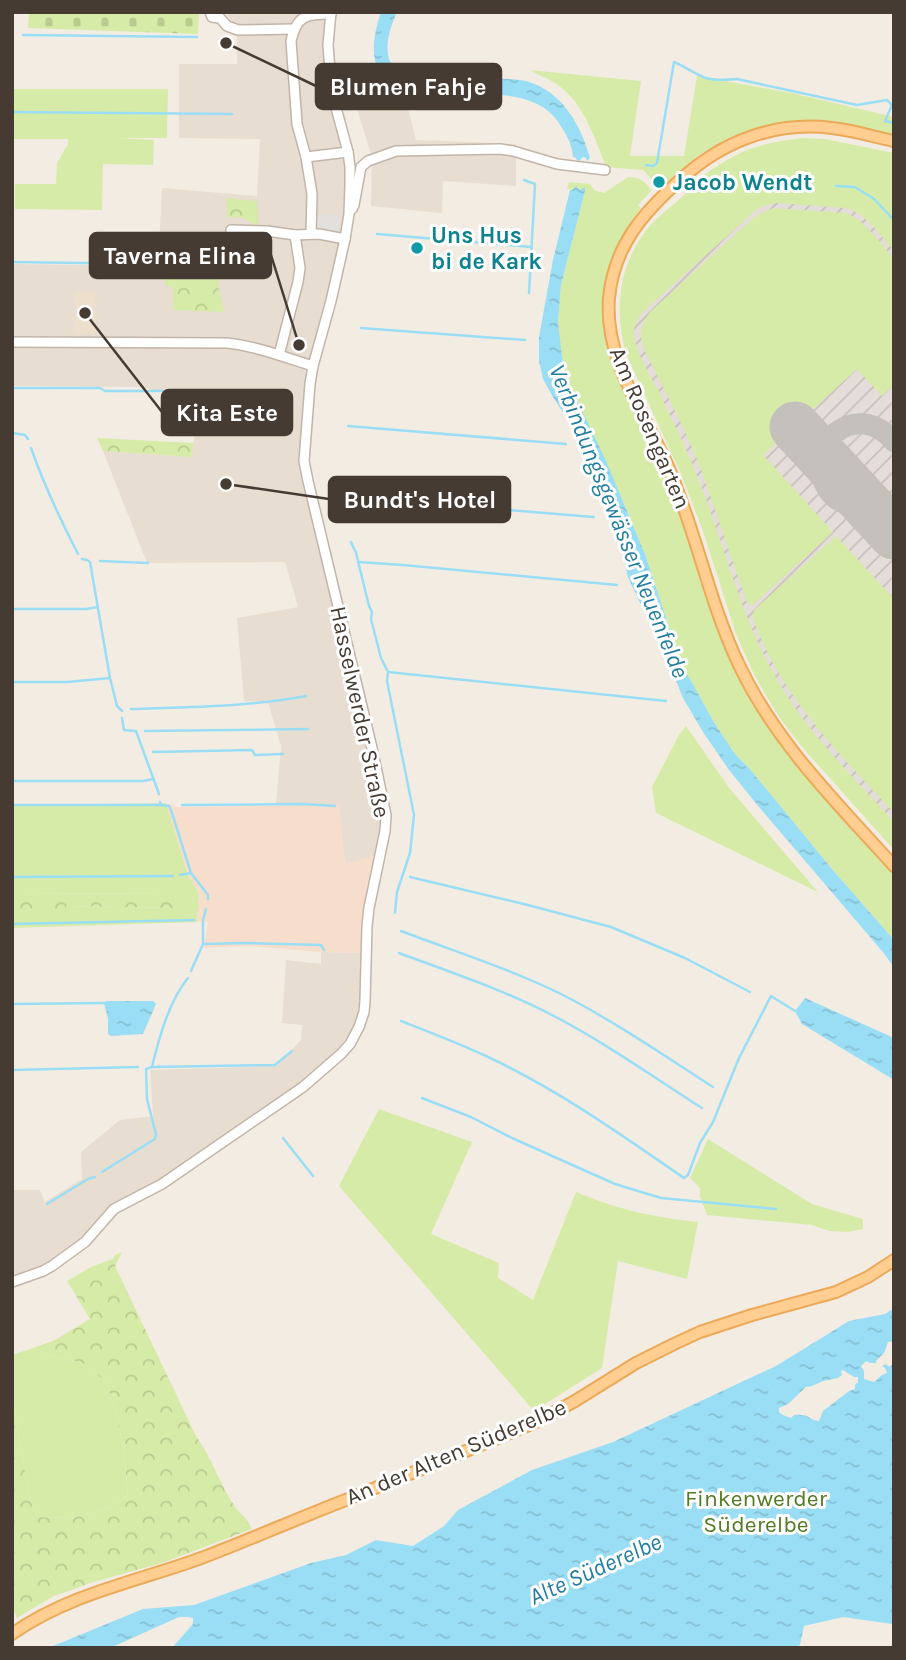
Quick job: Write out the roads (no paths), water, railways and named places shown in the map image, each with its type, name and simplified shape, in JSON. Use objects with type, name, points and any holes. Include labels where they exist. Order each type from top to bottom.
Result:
[{"type":"main road","name":"Am Rosengarten","points":[[894,141],[831,128],[802,126],[764,132],[722,149],[683,177],[636,225],[622,250],[614,273],[609,310],[611,338],[618,362],[678,492],[724,629],[745,676],[773,725],[792,751],[894,866]]},
{"type":"main road","name":"An der Alten Süderelbe","points":[[15,1632],[38,1618],[94,1592],[223,1550],[536,1422],[655,1353],[700,1332],[836,1292],[860,1282],[894,1261]]},
{"type":"street","points":[[209,12],[212,17],[221,15],[227,26],[238,30],[294,29]]},
{"type":"street","points":[[311,234],[312,194],[297,124],[291,41],[294,29],[303,18],[310,14],[331,13]]},
{"type":"street","name":"Hasselwerder Straße","points":[[12,1282],[52,1266],[85,1242],[114,1209],[162,1184],[303,1087],[341,1054],[355,1036],[362,1019],[367,926],[386,815],[306,471],[305,443],[313,366],[331,301],[349,214],[350,167],[330,71],[328,45],[331,13]]},
{"type":"street","points":[[349,214],[354,205],[361,167],[368,161],[396,151],[500,149],[556,164],[605,170]]},
{"type":"street","points":[[306,158],[348,152]]},
{"type":"street","points":[[231,230],[267,230],[295,236],[311,234],[345,239]]},
{"type":"street","points":[[279,355],[300,268],[295,236]]},
{"type":"street","points":[[12,342],[216,342],[243,345],[313,366]]},
{"type":"water","points":[[381,12],[397,12],[387,48],[390,62],[396,69],[416,74],[516,79],[539,86],[560,101],[568,111],[581,133],[590,158],[587,161],[583,157],[579,161],[573,157],[569,141],[556,118],[534,102],[494,94],[400,90],[389,84],[377,67],[374,57],[375,35]]},
{"type":"water","name":"Verbindungsgewässer Neuenfelde","points":[[576,186],[580,190],[585,187],[585,191],[561,285],[558,322],[563,365],[645,554],[681,663],[735,754],[894,940],[894,967],[759,807],[703,732],[683,698],[662,640],[628,577],[613,515],[599,478],[577,434],[543,379],[539,361],[539,337],[553,260],[570,190]]},
{"type":"water","points":[[805,998],[894,1038],[894,1080],[802,1024],[795,1011]]},
{"type":"water","points":[[153,1001],[156,1004],[143,1034],[111,1036],[108,1034],[104,1003]]},
{"type":"water","name":"Alte Süderelbe","points":[[894,1308],[893,1341],[888,1342],[876,1363],[866,1361],[861,1366],[864,1379],[874,1382],[887,1373],[882,1366],[886,1364],[889,1367],[894,1363],[892,1624],[843,1617],[804,1626],[800,1645],[792,1648],[172,1648],[193,1624],[193,1618],[179,1617],[110,1648],[48,1648],[143,1609],[194,1605],[311,1563],[346,1555],[376,1540],[413,1546],[444,1526],[458,1510],[532,1470],[613,1442],[776,1366],[849,1321],[885,1314]],"holes":[[[843,1370],[858,1377],[855,1389],[823,1411],[819,1421],[803,1415],[794,1415],[791,1418],[779,1412],[779,1408],[788,1404],[806,1387],[838,1378]]]},
{"type":"waterway","points":[[23,35],[197,37]]},
{"type":"waterway","points":[[646,165],[653,166],[657,163],[674,62],[710,79],[737,79],[857,105],[887,100],[892,105],[885,121],[894,123]]},
{"type":"waterway","points":[[12,112],[232,114]]},
{"type":"waterway","points":[[524,180],[535,184],[529,293]]},
{"type":"waterway","points":[[836,186],[855,187],[874,199],[894,220]]},
{"type":"waterway","points":[[377,234],[531,247]]},
{"type":"waterway","points":[[12,262],[152,264]]},
{"type":"waterway","points":[[361,328],[525,340]]},
{"type":"waterway","points":[[12,388],[163,391]]},
{"type":"waterway","name":"Verbindungsgewässer Neuenfelde","points":[[348,426],[566,444]]},
{"type":"waterway","points":[[12,433],[25,435],[28,439]]},
{"type":"waterway","points":[[31,448],[78,554]]},
{"type":"waterway","name":"Verbindungsgewässer Neuenfelde","points":[[346,497],[594,517]]},
{"type":"waterway","points":[[351,542],[372,612],[371,619],[381,658],[388,672],[387,681],[414,815],[410,853],[397,892],[395,913]]},
{"type":"waterway","points":[[82,559],[90,562],[110,678],[117,706],[122,711]]},
{"type":"waterway","points":[[100,561],[148,563]]},
{"type":"waterway","name":"Verbindungsgewässer Neuenfelde","points":[[358,562],[617,585]]},
{"type":"waterway","points":[[12,609],[98,607]]},
{"type":"waterway","points":[[388,672],[666,701]]},
{"type":"waterway","points":[[12,682],[67,682],[110,678]]},
{"type":"waterway","points":[[131,709],[241,704],[306,696]]},
{"type":"waterway","points":[[122,718],[124,730],[136,731],[159,794]]},
{"type":"waterway","points":[[145,731],[308,729]]},
{"type":"waterway","points":[[153,752],[252,750],[255,755],[283,754]]},
{"type":"waterway","points":[[12,781],[153,779]]},
{"type":"waterway","points":[[160,802],[171,810],[191,873],[208,895],[208,899]]},
{"type":"waterway","points":[[12,805],[161,805]]},
{"type":"waterway","points":[[182,805],[335,806]]},
{"type":"waterway","points":[[180,875],[191,873]]},
{"type":"waterway","points":[[12,877],[173,876]]},
{"type":"waterway","points":[[410,877],[611,927],[685,958],[750,992]]},
{"type":"waterway","points":[[191,971],[203,944],[206,909]]},
{"type":"waterway","points":[[12,924],[194,920]]},
{"type":"waterway","points":[[401,931],[502,968],[561,994],[619,1027],[713,1087]]},
{"type":"waterway","points":[[203,944],[321,945],[324,950]]},
{"type":"waterway","points":[[399,953],[496,989],[552,1015],[702,1108]]},
{"type":"waterway","points":[[102,1172],[155,1139],[147,1099],[146,1069],[152,1067],[170,1009],[188,978]]},
{"type":"waterway","points":[[401,1021],[475,1051],[538,1083],[588,1113],[684,1178],[688,1175],[739,1058],[771,996],[795,1011]]},
{"type":"waterway","points":[[12,1004],[104,1003]]},
{"type":"waterway","points":[[152,1067],[275,1065],[292,1051]]},
{"type":"waterway","points":[[12,1070],[138,1067]]},
{"type":"waterway","points":[[422,1098],[471,1117],[615,1184],[661,1198],[776,1209]]},
{"type":"waterway","points":[[283,1138],[313,1176]]},
{"type":"waterway","points":[[47,1204],[95,1177]]},
{"type":"place","name":"Blumen Fahje","points":[[226,43]]},
{"type":"place","name":"Jacob Wendt","points":[[659,182]]},
{"type":"place","name":"Uns Hus bi de Kark","points":[[417,248]]},
{"type":"place","name":"Kita Este","points":[[85,313]]},
{"type":"place","name":"Taverna Elina","points":[[299,345]]},
{"type":"place","name":"Bundt's Hotel","points":[[226,484]]},
{"type":"park label","name":"Finkenwerder Süderelbe","points":[[756,1511]]}]
